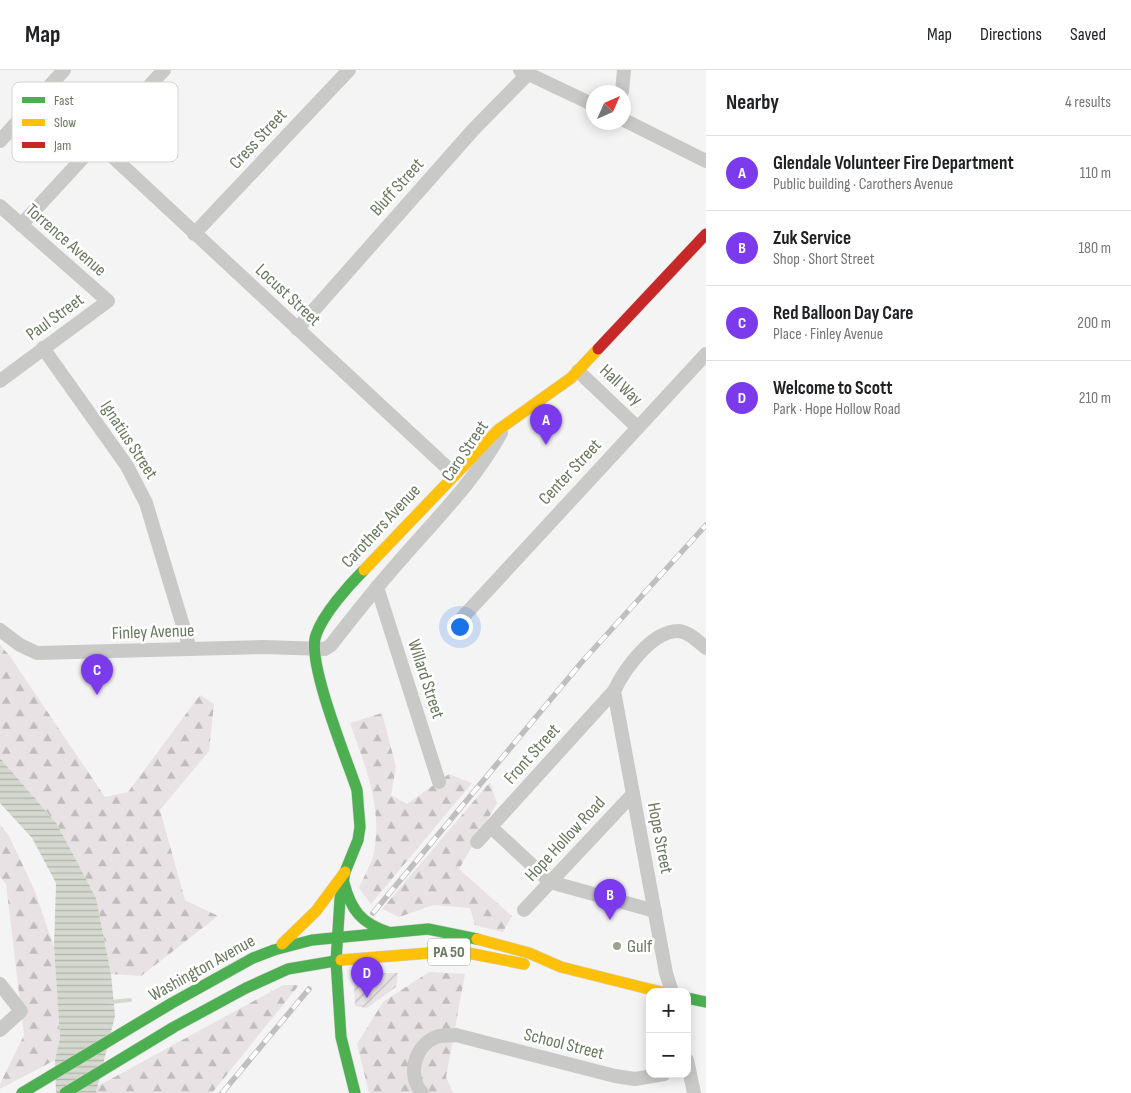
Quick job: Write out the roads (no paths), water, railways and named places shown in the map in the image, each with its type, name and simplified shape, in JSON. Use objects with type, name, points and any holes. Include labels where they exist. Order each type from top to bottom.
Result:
[{"type":"main road","name":"Carothers Avenue","points":[[336,936],[340,899],[358,840],[360,809],[357,790],[317,670],[314,649],[315,636],[321,624],[358,576],[454,474],[506,424],[578,371],[706,234]]},
{"type":"main road","points":[[345,878],[352,908],[358,919],[372,928],[393,933]]},
{"type":"main road","points":[[274,950],[313,918],[345,878]]},
{"type":"main road","name":"Washington Avenue","points":[[22,1093],[172,1003],[248,961],[274,950],[336,936],[354,937],[428,929],[452,933],[528,952],[561,967],[646,988]]},
{"type":"main road","points":[[336,936],[341,1038],[355,1093]]},
{"type":"main road","name":"Washington Avenue","points":[[66,1093],[174,1028],[270,976],[306,965],[442,952],[468,953],[525,965],[561,967]]},
{"type":"main road","points":[[691,999],[706,1002]]},
{"type":"street","points":[[53,82],[64,70]]},
{"type":"street","points":[[153,82],[164,70]]},
{"type":"street","name":"Cress Street","points":[[194,234],[349,70]]},
{"type":"street","points":[[623,85],[624,70]]},
{"type":"street","points":[[524,72],[586,101]]},
{"type":"street","name":"Bluff Street","points":[[297,329],[524,72]]},
{"type":"street","points":[[631,124],[706,161]]},
{"type":"street","points":[[0,141],[12,128]]},
{"type":"street","points":[[21,225],[80,162]]},
{"type":"street","name":"Locust Street","points":[[118,162],[454,474]]},
{"type":"street","name":"Torrence Avenue","points":[[0,206],[108,301]]},
{"type":"street","name":"Paul Street","points":[[0,381],[108,301]]},
{"type":"street","name":"Ignatius Street","points":[[43,348],[128,466],[146,503],[190,649]]},
{"type":"street","name":"Center Street","points":[[462,618],[706,354]]},
{"type":"street","name":"Hall Way","points":[[578,371],[637,427]]},
{"type":"street","name":"Caro Street","points":[[314,649],[325,649],[331,644],[377,587],[471,481],[486,460],[506,424]]},
{"type":"street","name":"Willard Street","points":[[377,587],[439,782]]},
{"type":"street","name":"Finley Avenue","points":[[0,630],[20,645],[37,653],[291,646],[314,649]]},
{"type":"street","name":"Front Street","points":[[477,842],[614,691],[632,662],[650,644],[678,631],[687,634],[706,648]]},
{"type":"street","name":"Hope Street","points":[[614,691],[671,988]]},
{"type":"street","name":"Hope Hollow Road","points":[[524,910],[633,794]]},
{"type":"street","points":[[490,827],[550,882],[655,911]]},
{"type":"street","points":[[0,984],[21,1011],[0,1030]]},
{"type":"street","name":"School Street","points":[[422,1093],[418,1088],[413,1073],[416,1060],[424,1046],[436,1038],[456,1035],[615,1076],[635,1079],[646,1077]]},
{"type":"street","points":[[691,1078],[694,1093]]},
{"type":"waterway","points":[[110,1002],[130,1000]]},
{"type":"railway","points":[[373,913],[581,663],[706,525]]},
{"type":"railway","points":[[222,1093],[309,989]]},
{"type":"place","name":"Glendale Volunteer Fire Department","points":[[546,445]]},
{"type":"place","name":"Red Balloon Day Care","points":[[97,695]]},
{"type":"place","name":"Zuk Service","points":[[610,920]]},
{"type":"place","name":"Gulf","points":[[617,946]]},
{"type":"place","name":"Welcome to Scott","points":[[367,998]]}]
